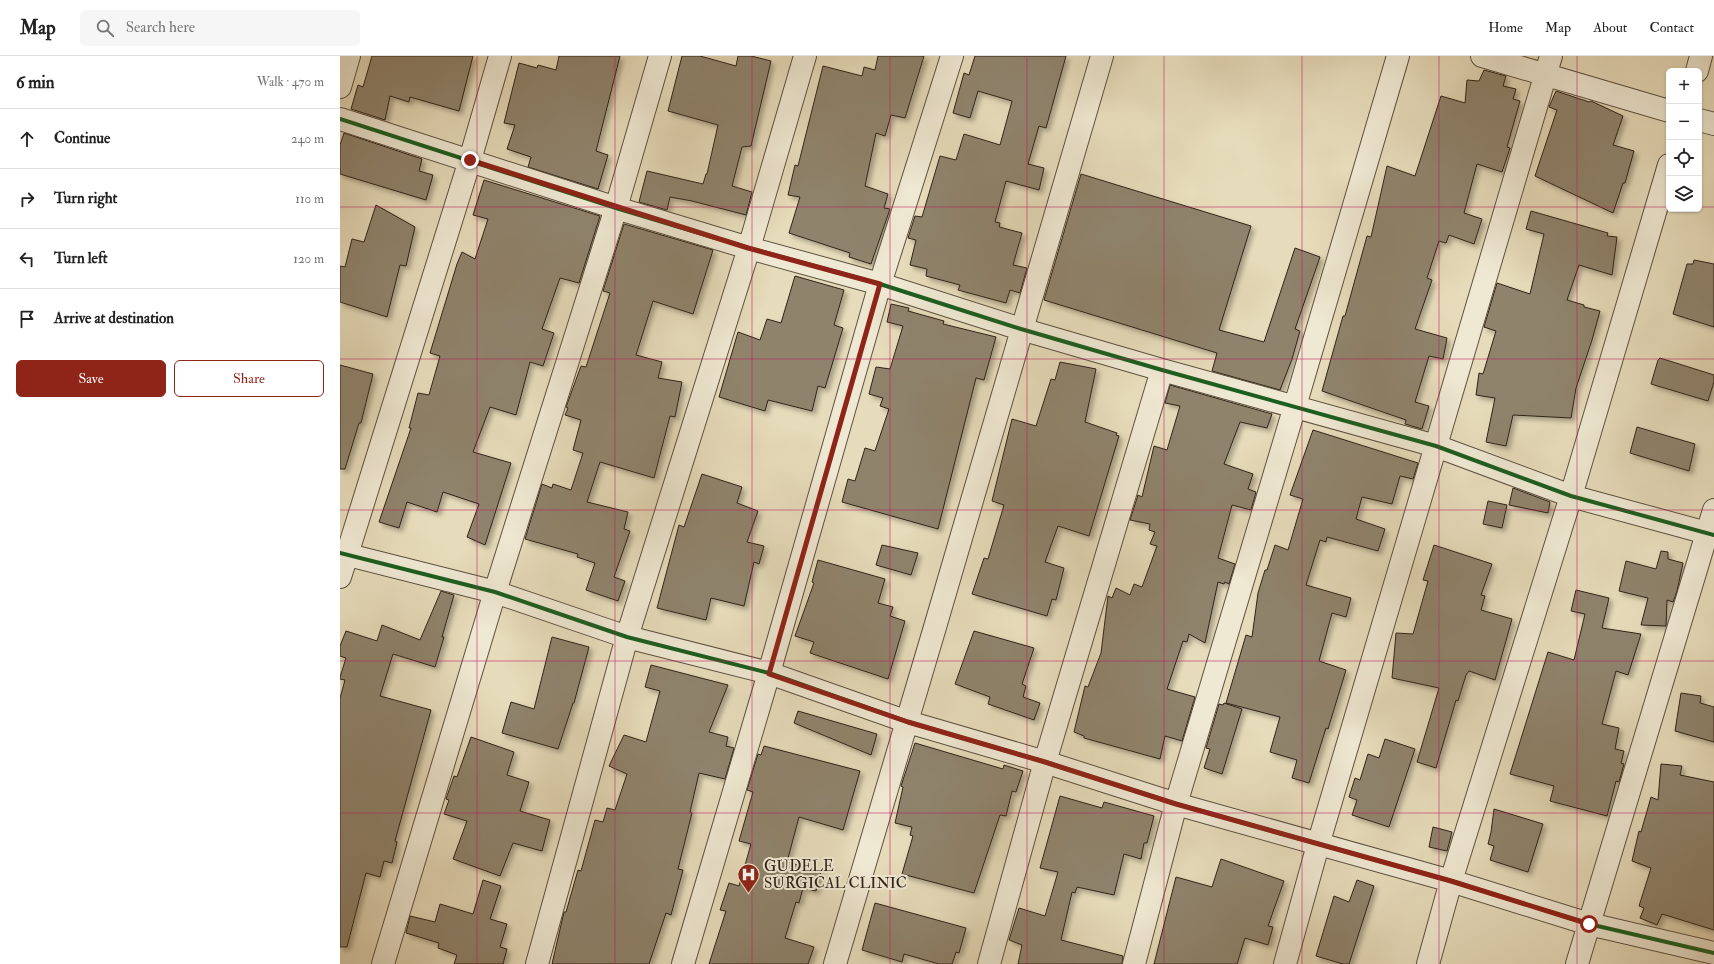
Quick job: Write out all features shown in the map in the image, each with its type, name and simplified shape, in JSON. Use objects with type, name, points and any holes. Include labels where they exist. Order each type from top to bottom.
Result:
[{"type":"street","points":[[340,87],[349,56]]},
{"type":"street","points":[[340,577],[343,554],[470,160],[500,56]]},
{"type":"street","points":[[383,964],[495,592],[616,208],[660,56]]},
{"type":"street","points":[[537,964],[627,637],[748,248],[805,56]]},
{"type":"street","points":[[683,964],[769,674],[880,284],[952,56]]},
{"type":"street","points":[[835,964],[908,722],[1021,329],[1102,56]]},
{"type":"street","points":[[1134,964],[1176,804],[1398,56]]},
{"type":"street","points":[[1482,56],[1548,66],[1666,110]]},
{"type":"street","points":[[1698,68],[1701,56]]},
{"type":"street","points":[[1285,964],[1318,844],[1548,66]]},
{"type":"street","points":[[340,119],[616,208],[748,248],[880,284],[1021,329],[1162,370],[1436,446],[1571,496],[1711,534]]},
{"type":"street","points":[[1702,121],[1714,124]]},
{"type":"street","points":[[1428,964],[1451,881],[1571,496],[1666,175]]},
{"type":"street","points":[[990,964],[1045,762],[1162,370]]},
{"type":"street","points":[[1577,964],[1711,534],[1714,510]]},
{"type":"street","points":[[343,554],[495,592],[627,637],[769,674],[908,722],[1045,762],[1176,804],[1451,881],[1589,924],[1714,953]]},
{"type":"building","points":[[372,56],[473,56],[459,111],[410,97],[409,102],[390,96],[385,120],[351,109],[358,85],[363,87]]},
{"type":"building","points":[[559,56],[620,56],[596,151],[608,155],[598,189],[528,167],[531,157],[507,149],[515,125],[504,123],[519,63],[537,68],[538,65],[556,70]]},
{"type":"building","points":[[682,56],[700,56],[736,66],[738,56],[751,56],[771,61],[751,146],[742,147],[732,186],[752,192],[746,215],[670,197],[667,210],[639,202],[647,171],[703,184],[707,174],[718,125],[668,111]]},
{"type":"building","points":[[878,56],[924,56],[905,118],[891,115],[885,136],[876,133],[865,186],[888,194],[884,208],[890,209],[871,264],[849,257],[850,253],[789,233],[800,197],[788,195],[795,165],[798,166],[823,66],[862,76],[864,67],[875,70]]},
{"type":"building","points":[[975,56],[1066,56],[1046,128],[1039,126],[1028,164],[1044,168],[1039,190],[1006,181],[995,222],[1000,223],[999,227],[1022,233],[1013,265],[1027,268],[1020,293],[1010,290],[1006,303],[958,290],[960,285],[926,276],[927,269],[910,265],[916,240],[908,238],[915,216],[922,217],[940,156],[956,160],[964,134],[1000,145],[1012,101],[978,91],[970,118],[953,113],[964,73],[969,75]]},
{"type":"building","points":[[1484,70],[1506,76],[1503,86],[1516,89],[1513,99],[1520,101],[1507,147],[1510,148],[1502,172],[1477,164],[1464,213],[1482,219],[1474,244],[1449,235],[1446,243],[1439,241],[1427,278],[1432,280],[1415,329],[1447,338],[1443,359],[1429,356],[1415,402],[1429,406],[1422,429],[1405,424],[1406,420],[1322,391],[1367,236],[1371,237],[1387,166],[1415,176],[1441,96],[1465,103],[1467,80],[1479,81]]},
{"type":"building","points":[[1556,91],[1589,102],[1591,101],[1623,116],[1613,145],[1634,151],[1625,183],[1623,183],[1613,213],[1535,176],[1557,110],[1549,107]]},
{"type":"building","points":[[344,133],[422,159],[419,171],[433,175],[426,200],[340,174],[340,145]]},
{"type":"building","points":[[1081,174],[1251,226],[1219,330],[1264,342],[1295,248],[1320,257],[1295,329],[1300,331],[1292,359],[1280,390],[1212,371],[1217,353],[1044,300]]},
{"type":"building","points":[[484,180],[600,216],[579,283],[560,278],[542,329],[554,333],[543,366],[530,362],[516,415],[490,407],[473,452],[511,463],[485,545],[467,537],[479,504],[443,492],[437,512],[407,502],[399,528],[379,522],[411,428],[409,428],[418,393],[429,395],[440,356],[430,353],[457,264],[462,252],[475,259],[488,219],[473,215]]},
{"type":"building","points":[[376,205],[415,227],[406,266],[400,265],[387,317],[340,302],[340,266],[345,267],[352,239],[364,242]]},
{"type":"building","points":[[1531,211],[1608,233],[1607,236],[1617,237],[1612,275],[1579,265],[1567,300],[1584,305],[1584,307],[1600,311],[1576,388],[1571,418],[1513,415],[1506,446],[1486,442],[1495,398],[1476,395],[1479,373],[1483,374],[1496,331],[1484,327],[1497,283],[1530,294],[1544,234],[1526,229]]},
{"type":"building","points":[[624,224],[713,250],[693,314],[653,301],[636,355],[662,362],[658,378],[682,382],[675,417],[670,416],[654,478],[600,462],[587,502],[628,512],[624,529],[630,531],[614,577],[625,581],[618,601],[586,590],[595,563],[577,557],[578,554],[525,539],[542,484],[552,488],[553,484],[571,490],[583,453],[573,450],[581,420],[565,415],[568,408],[566,407],[581,366],[586,367],[610,293],[603,291]]},
{"type":"building","points":[[1694,260],[1714,264],[1714,327],[1673,314],[1687,264],[1693,264]]},
{"type":"building","points":[[795,276],[844,290],[834,325],[843,328],[825,388],[818,386],[812,411],[768,400],[765,411],[719,397],[738,332],[760,340],[767,319],[781,323]]},
{"type":"building","points":[[891,304],[909,308],[908,311],[944,321],[943,324],[996,337],[984,380],[976,378],[938,529],[842,502],[848,479],[855,481],[865,448],[875,451],[889,409],[880,406],[883,398],[869,394],[876,367],[890,369],[903,326],[887,322]]},
{"type":"building","points":[[1660,358],[1714,375],[1714,382],[1708,401],[1651,384],[1658,360]]},
{"type":"building","points":[[1060,362],[1096,369],[1085,422],[1117,433],[1116,435],[1119,436],[1089,536],[1058,526],[1045,562],[1064,568],[1056,600],[1052,599],[1047,616],[972,594],[984,558],[988,559],[1004,505],[992,501],[1012,419],[1036,426],[1051,379],[1055,380]]},
{"type":"building","points":[[340,365],[373,374],[361,423],[359,423],[345,469],[340,469]]},
{"type":"building","points":[[1170,385],[1272,414],[1267,428],[1240,422],[1224,464],[1253,474],[1248,489],[1256,492],[1251,510],[1232,505],[1218,558],[1235,564],[1229,584],[1225,582],[1224,584],[1218,582],[1205,643],[1189,634],[1187,642],[1183,641],[1167,689],[1195,697],[1182,741],[1165,736],[1160,759],[1084,738],[1084,736],[1074,732],[1085,686],[1088,687],[1101,653],[1108,596],[1112,598],[1116,588],[1130,595],[1134,584],[1142,587],[1157,546],[1150,544],[1155,532],[1149,530],[1150,524],[1130,520],[1138,495],[1142,497],[1154,446],[1167,450],[1180,406],[1165,403]]},
{"type":"building","points":[[1637,427],[1695,444],[1689,471],[1630,453]]},
{"type":"building","points":[[1313,430],[1418,463],[1413,479],[1400,476],[1392,504],[1362,497],[1356,519],[1385,529],[1378,551],[1327,537],[1326,542],[1320,540],[1306,585],[1351,598],[1346,617],[1332,613],[1319,661],[1346,670],[1328,729],[1326,728],[1309,783],[1292,778],[1297,760],[1270,752],[1280,717],[1226,703],[1246,635],[1252,637],[1258,593],[1275,545],[1288,550],[1303,499],[1290,495]]},
{"type":"building","points":[[702,474],[742,487],[737,503],[758,511],[747,542],[764,546],[759,564],[754,562],[744,606],[711,598],[706,620],[657,608],[679,525],[684,527]]},
{"type":"building","points":[[1513,488],[1550,502],[1548,513],[1509,505]]},
{"type":"building","points":[[1488,501],[1507,505],[1502,528],[1483,524]]},
{"type":"building","points":[[882,545],[918,553],[911,575],[876,565]]},
{"type":"building","points":[[1434,545],[1492,564],[1481,595],[1485,596],[1481,610],[1512,619],[1495,680],[1469,671],[1466,675],[1458,701],[1456,700],[1436,768],[1417,762],[1439,688],[1392,678],[1396,633],[1413,634],[1428,581],[1423,580]]},
{"type":"building","points":[[1661,551],[1668,552],[1668,559],[1683,563],[1677,591],[1673,602],[1667,600],[1666,626],[1641,625],[1648,598],[1619,591],[1626,561],[1656,569]]},
{"type":"building","points":[[818,560],[885,579],[878,603],[893,607],[890,616],[905,621],[888,679],[810,653],[814,642],[795,636],[814,583],[812,582]]},
{"type":"building","points":[[1576,590],[1609,598],[1602,628],[1641,634],[1628,675],[1616,671],[1602,724],[1619,728],[1615,749],[1624,751],[1621,763],[1624,764],[1619,782],[1616,781],[1607,816],[1550,801],[1554,786],[1510,774],[1548,652],[1574,660],[1585,614],[1571,611]]},
{"type":"building","points":[[441,591],[454,595],[435,667],[393,654],[380,696],[431,710],[395,841],[397,842],[392,863],[384,861],[380,877],[366,873],[347,947],[340,947],[340,698],[345,680],[340,679],[340,677],[346,658],[340,656],[340,646],[346,631],[377,641],[382,625],[420,640]]},
{"type":"building","points":[[974,631],[1034,648],[1022,684],[1026,686],[1023,697],[1040,703],[1034,720],[988,704],[990,697],[955,684]]},
{"type":"building","points":[[552,637],[589,647],[574,703],[558,749],[502,733],[511,702],[534,709]]},
{"type":"building","points":[[651,665],[728,685],[709,732],[728,737],[726,746],[734,748],[725,779],[699,773],[690,812],[692,813],[678,869],[683,870],[671,915],[666,913],[649,964],[552,964],[564,912],[566,912],[578,870],[581,871],[595,820],[603,822],[607,808],[615,810],[627,774],[609,766],[624,735],[646,742],[660,691],[645,687]]},
{"type":"building","points":[[1681,693],[1701,696],[1700,703],[1714,707],[1714,742],[1675,731]]},
{"type":"building","points":[[1224,703],[1242,709],[1222,774],[1204,768],[1210,749],[1206,748],[1219,704],[1223,705]]},
{"type":"building","points":[[798,711],[877,734],[871,755],[794,723]]},
{"type":"building","points":[[471,737],[514,752],[507,775],[529,782],[520,811],[550,820],[542,851],[513,843],[500,876],[453,859],[467,821],[444,814],[449,800],[446,799],[454,776],[457,777]]},
{"type":"building","points":[[1385,739],[1415,749],[1389,827],[1352,815],[1357,800],[1349,797],[1355,778],[1360,780],[1368,754],[1379,758]]},
{"type":"building","points":[[915,743],[1003,769],[1004,765],[1023,771],[1016,792],[1012,791],[1006,816],[1000,815],[974,893],[902,874],[913,836],[910,835],[912,827],[895,823],[903,787],[901,786]]},
{"type":"building","points":[[764,746],[860,771],[843,830],[799,817],[787,862],[821,871],[816,891],[803,888],[799,903],[796,902],[785,938],[814,947],[808,964],[709,964],[726,911],[720,910],[729,883],[739,886],[751,844],[739,841],[753,792],[747,790],[758,754],[761,755]]},
{"type":"building","points":[[1661,764],[1682,766],[1680,775],[1714,782],[1714,930],[1662,914],[1657,925],[1640,918],[1644,908],[1639,906],[1651,868],[1632,861],[1639,831],[1641,832],[1651,797],[1658,800]]},
{"type":"building","points":[[1060,796],[1102,808],[1104,802],[1154,816],[1147,843],[1144,843],[1141,859],[1124,854],[1114,895],[1077,887],[1075,893],[1072,892],[1061,940],[1123,956],[1122,964],[1018,964],[1022,945],[1009,940],[1019,908],[1045,916],[1058,872],[1040,868]]},
{"type":"building","points":[[1494,809],[1543,824],[1528,872],[1490,860],[1494,846],[1488,844]]},
{"type":"building","points":[[1433,827],[1452,832],[1447,851],[1429,847]]},
{"type":"building","points":[[1221,859],[1284,881],[1268,926],[1273,927],[1268,945],[1245,938],[1237,964],[1154,964],[1176,877],[1212,887]]},
{"type":"building","points":[[483,880],[501,886],[490,919],[507,924],[500,947],[507,949],[503,964],[454,964],[457,955],[438,948],[439,943],[406,933],[410,916],[435,922],[440,904],[473,914]]},
{"type":"building","points":[[1357,880],[1374,886],[1349,964],[1343,964],[1316,956],[1334,896],[1349,902]]},
{"type":"building","points":[[875,903],[966,928],[959,953],[956,952],[952,964],[939,964],[904,954],[902,962],[862,950]]},
{"type":"cycle path","points":[[340,119],[616,208],[749,248],[880,284],[1021,329],[1162,370],[1436,446],[1571,496],[1714,535]]},
{"type":"cycle path","points":[[340,553],[495,592],[627,637],[769,673],[908,722],[1045,762],[1176,804],[1451,881],[1589,924],[1714,953]]},
{"type":"place","name":"GUDELE SURGICAL CLINIC","points":[[749,894]]},
{"type":"route","points":[[470,160],[616,208],[748,248],[880,284],[769,674],[908,722],[1045,762],[1176,804],[1451,881],[1589,924]]}]
